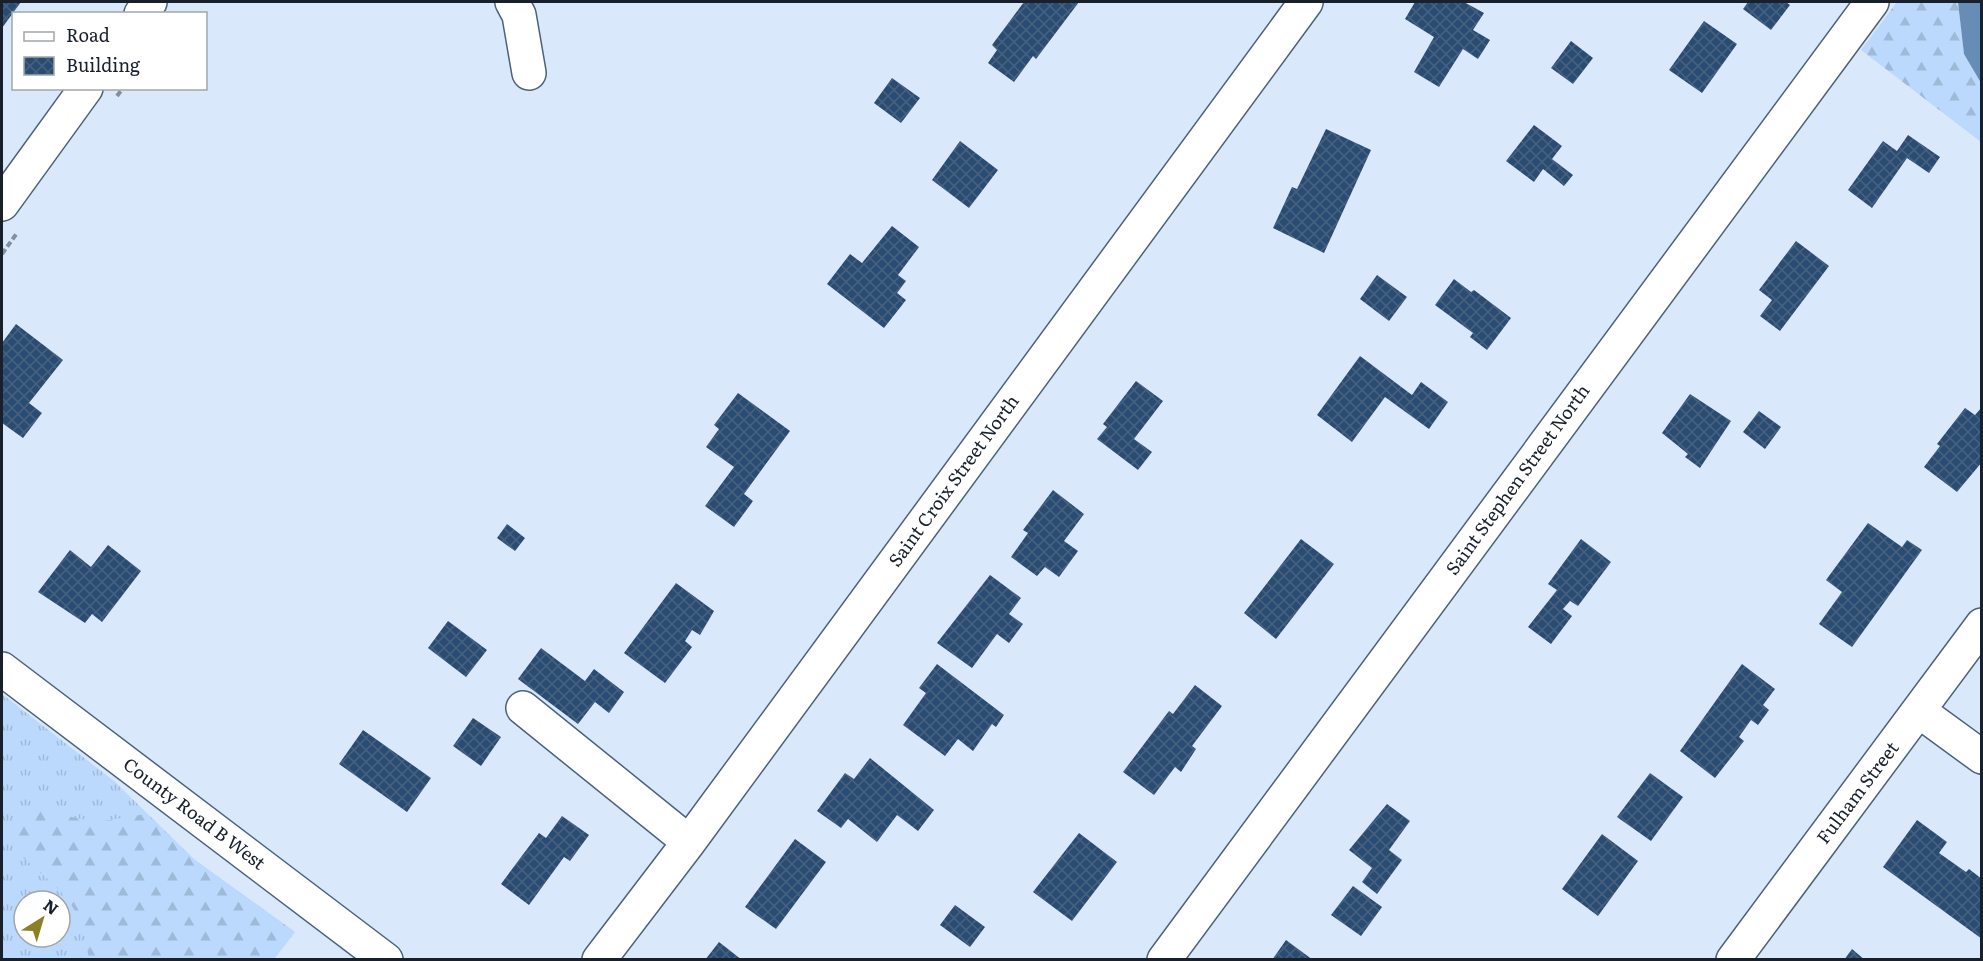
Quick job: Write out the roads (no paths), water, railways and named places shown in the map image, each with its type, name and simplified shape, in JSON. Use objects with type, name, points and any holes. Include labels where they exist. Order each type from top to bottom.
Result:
[{"type":"street","points":[[512,2],[519,15],[529,73]]},
{"type":"street","name":"Saint Croix Street North","points":[[599,960],[689,842],[1306,2]]},
{"type":"street","name":"Saint Stephen Street North","points":[[1164,960],[1872,2]]},
{"type":"street","points":[[2,204],[85,90]]},
{"type":"street","name":"Fulham Street","points":[[1733,960],[1982,625]]},
{"type":"street","name":"County Road B West","points":[[2,669],[386,960]]},
{"type":"street","points":[[523,708],[689,842]]},
{"type":"street","points":[[1919,711],[1982,757]]}]
